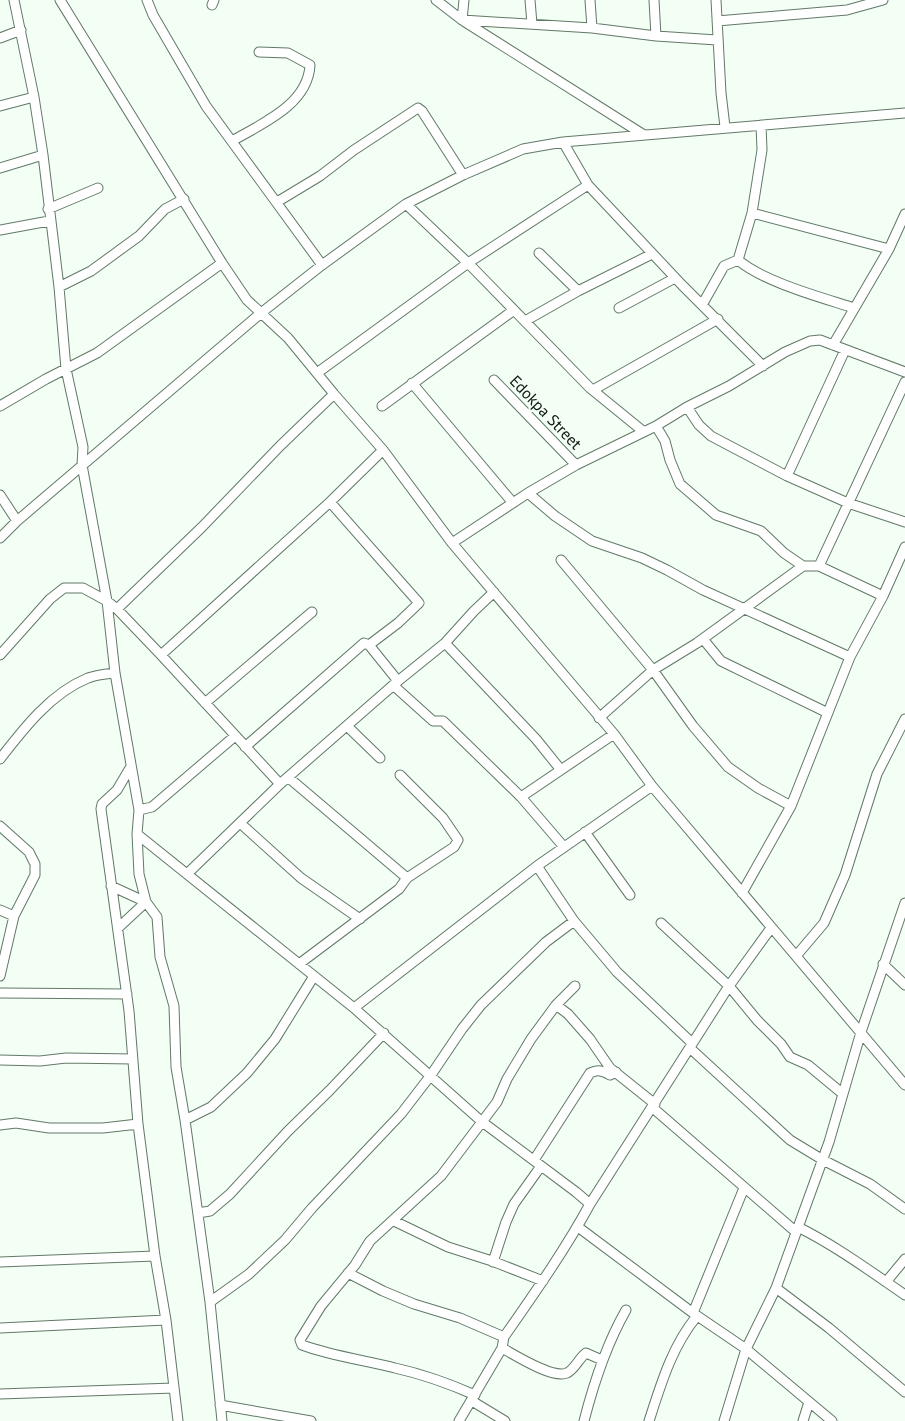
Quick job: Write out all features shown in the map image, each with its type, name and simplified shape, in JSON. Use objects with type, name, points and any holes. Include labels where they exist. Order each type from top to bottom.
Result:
[{"type":"street","points":[[14,0],[34,97],[43,155],[48,209],[59,287],[66,368],[83,447],[82,465],[107,601],[115,673],[130,768],[139,810],[137,834],[139,874],[146,902],[157,917],[160,957],[174,1006],[176,1067],[186,1120],[210,1302],[222,1421]]},
{"type":"street","points":[[60,0],[247,300],[288,338],[383,450],[452,543],[614,734],[652,786],[905,1085]]},
{"type":"street","points":[[147,0],[153,15],[206,106],[322,265]]},
{"type":"street","points":[[436,0],[462,20],[644,135]]},
{"type":"street","points":[[462,20],[464,0]]},
{"type":"street","points":[[530,0],[532,24]]},
{"type":"street","points":[[590,0],[592,28]]},
{"type":"street","points":[[654,0],[656,36]]},
{"type":"street","points":[[716,0],[720,93],[725,128]]},
{"type":"street","points":[[717,22],[847,10],[883,0]]},
{"type":"street","points":[[462,20],[592,28],[656,36],[717,40]]},
{"type":"street","points":[[0,38],[21,30]]},
{"type":"street","points":[[232,141],[276,115],[300,94],[309,75],[310,65],[288,53],[259,52]]},
{"type":"street","points":[[0,106],[34,97]]},
{"type":"street","points":[[277,202],[320,176],[354,150],[418,108],[422,111],[463,175]]},
{"type":"street","points":[[0,538],[17,521],[261,313],[322,265],[406,204],[463,175],[523,149],[563,142],[905,113]]},
{"type":"street","points":[[738,260],[752,213],[762,150],[761,125]]},
{"type":"street","points":[[563,142],[588,185],[675,278],[763,366]]},
{"type":"street","points":[[0,168],[43,155]]},
{"type":"street","points":[[317,373],[468,263],[588,185]]},
{"type":"street","points":[[48,209],[98,188]]},
{"type":"street","points":[[59,287],[91,270],[138,236],[165,209],[184,200]]},
{"type":"street","points":[[406,204],[468,263],[593,390],[644,432]]},
{"type":"street","points":[[752,213],[889,249]]},
{"type":"street","points":[[833,345],[889,249],[905,214]]},
{"type":"street","points":[[0,230],[50,221]]},
{"type":"street","points":[[539,253],[578,291]]},
{"type":"street","points":[[525,321],[578,291],[652,254]]},
{"type":"street","points":[[702,304],[724,266],[738,260]]},
{"type":"street","points":[[738,260],[749,269],[790,286],[854,308]]},
{"type":"street","points":[[0,406],[66,368],[97,353],[222,262]]},
{"type":"street","points":[[619,308],[675,278]]},
{"type":"street","points":[[382,406],[514,310]]},
{"type":"street","points":[[593,390],[718,320]]},
{"type":"street","points":[[452,543],[528,493],[576,465],[656,426],[785,352],[810,341],[820,340],[905,372]]},
{"type":"street","points":[[787,476],[845,350]]},
{"type":"street","name":"Edokpa Street","points":[[494,380],[576,465]]},
{"type":"street","points":[[819,566],[905,382]]},
{"type":"street","points":[[412,384],[513,503]]},
{"type":"street","points":[[117,609],[334,394]]},
{"type":"street","points":[[688,407],[699,425],[712,436],[787,476],[848,503],[905,522]]},
{"type":"street","points":[[656,426],[665,441],[670,460],[680,484],[716,515],[761,531],[784,553],[803,566],[819,566],[883,596]]},
{"type":"street","points":[[161,655],[330,502],[383,450]]},
{"type":"street","points":[[528,493],[554,516],[592,541],[642,558],[703,590],[850,657]]},
{"type":"street","points":[[0,495],[17,521]]},
{"type":"street","points":[[330,502],[419,603],[398,623],[369,645]]},
{"type":"street","points":[[742,893],[791,806],[850,657],[883,596],[905,547]]},
{"type":"street","points":[[561,560],[652,670],[693,726],[728,767],[758,788],[791,806]]},
{"type":"street","points":[[599,718],[652,670],[702,639],[803,566]]},
{"type":"street","points":[[0,655],[50,599],[64,588],[83,588],[107,601],[117,609],[280,784]]},
{"type":"street","points":[[188,874],[280,784],[395,683],[444,643],[474,610],[494,592]]},
{"type":"street","points":[[206,703],[312,612]]},
{"type":"street","points":[[702,639],[721,662],[828,713]]},
{"type":"street","points":[[246,747],[364,643],[369,645],[395,683],[418,707],[432,721],[443,721],[521,797],[564,847]]},
{"type":"street","points":[[444,643],[536,739],[562,770]]},
{"type":"street","points":[[0,759],[16,738],[55,697],[89,677],[115,673]]},
{"type":"street","points":[[796,956],[824,923],[845,875],[877,774],[905,719]]},
{"type":"street","points":[[348,726],[380,758]]},
{"type":"street","points":[[521,797],[614,734]]},
{"type":"street","points":[[139,810],[152,807],[235,736]]},
{"type":"street","points":[[130,768],[117,790],[102,804],[101,809],[127,994],[138,1124],[155,1256],[166,1320],[178,1421]]},
{"type":"street","points":[[299,964],[399,889],[407,878],[454,847],[458,840],[443,818],[400,775]]},
{"type":"street","points":[[289,778],[407,878]]},
{"type":"street","points":[[354,1008],[537,866],[652,786]]},
{"type":"street","points":[[240,823],[302,878],[360,919]]},
{"type":"street","points":[[0,826],[29,852],[35,864],[35,874],[14,916],[0,976]]},
{"type":"street","points":[[586,832],[630,895]]},
{"type":"street","points":[[137,834],[354,1008],[482,1121],[590,1204]]},
{"type":"street","points":[[537,866],[574,921],[616,972],[790,1140],[822,1160],[870,1184],[905,1209]]},
{"type":"street","points":[[111,886],[146,902]]},
{"type":"street","points":[[118,928],[146,902]]},
{"type":"street","points":[[724,1421],[746,1349],[776,1288],[822,1160],[861,1032],[905,902]]},
{"type":"street","points":[[0,910],[14,916]]},
{"type":"street","points":[[210,1302],[249,1274],[285,1240],[312,1208],[401,1114],[481,1005],[546,942],[574,921]]},
{"type":"street","points":[[661,923],[730,986],[757,1020],[781,1044],[790,1057],[808,1065],[843,1094]]},
{"type":"street","points":[[459,1421],[502,1348],[504,1337],[578,1227],[590,1204],[730,986],[771,928]]},
{"type":"street","points":[[883,964],[905,985]]},
{"type":"street","points":[[186,1120],[211,1107],[247,1073],[275,1039],[314,976]]},
{"type":"street","points":[[504,1421],[474,1398],[454,1386],[396,1368],[339,1355],[326,1354],[300,1343],[300,1340],[321,1306],[348,1273],[370,1241],[442,1176],[497,1102],[507,1078],[531,1040],[556,1005],[575,986]]},
{"type":"street","points":[[0,993],[127,994]]},
{"type":"street","points":[[556,1005],[596,1045],[610,1068],[744,1188],[797,1229],[822,1239],[858,1261],[905,1295]]},
{"type":"street","points":[[198,1213],[210,1211],[217,1207],[384,1033]]},
{"type":"street","points":[[0,1060],[40,1061],[66,1058],[133,1059]]},
{"type":"street","points":[[493,1262],[514,1204],[571,1100],[590,1073],[595,1071],[603,1071],[610,1074],[616,1072]]},
{"type":"street","points":[[0,1126],[16,1123],[49,1128],[103,1128],[138,1124]]},
{"type":"street","points":[[649,1421],[662,1380],[695,1314],[744,1188]]},
{"type":"street","points":[[394,1220],[448,1247],[543,1281]]},
{"type":"street","points":[[578,1227],[695,1314],[746,1349],[832,1421]]},
{"type":"street","points":[[0,1262],[155,1256]]},
{"type":"street","points":[[886,1282],[905,1259]]},
{"type":"street","points":[[348,1273],[399,1298],[460,1318],[504,1337]]},
{"type":"street","points":[[776,1288],[829,1328],[905,1392]]},
{"type":"street","points":[[584,1421],[602,1360],[626,1310]]},
{"type":"street","points":[[0,1328],[166,1320]]},
{"type":"street","points":[[502,1348],[544,1370],[557,1374],[565,1374],[570,1371],[586,1353],[602,1360]]},
{"type":"street","points":[[0,1394],[174,1388]]},
{"type":"street","points":[[803,1421],[809,1402]]},
{"type":"street","points":[[220,1405],[310,1421]]}]
